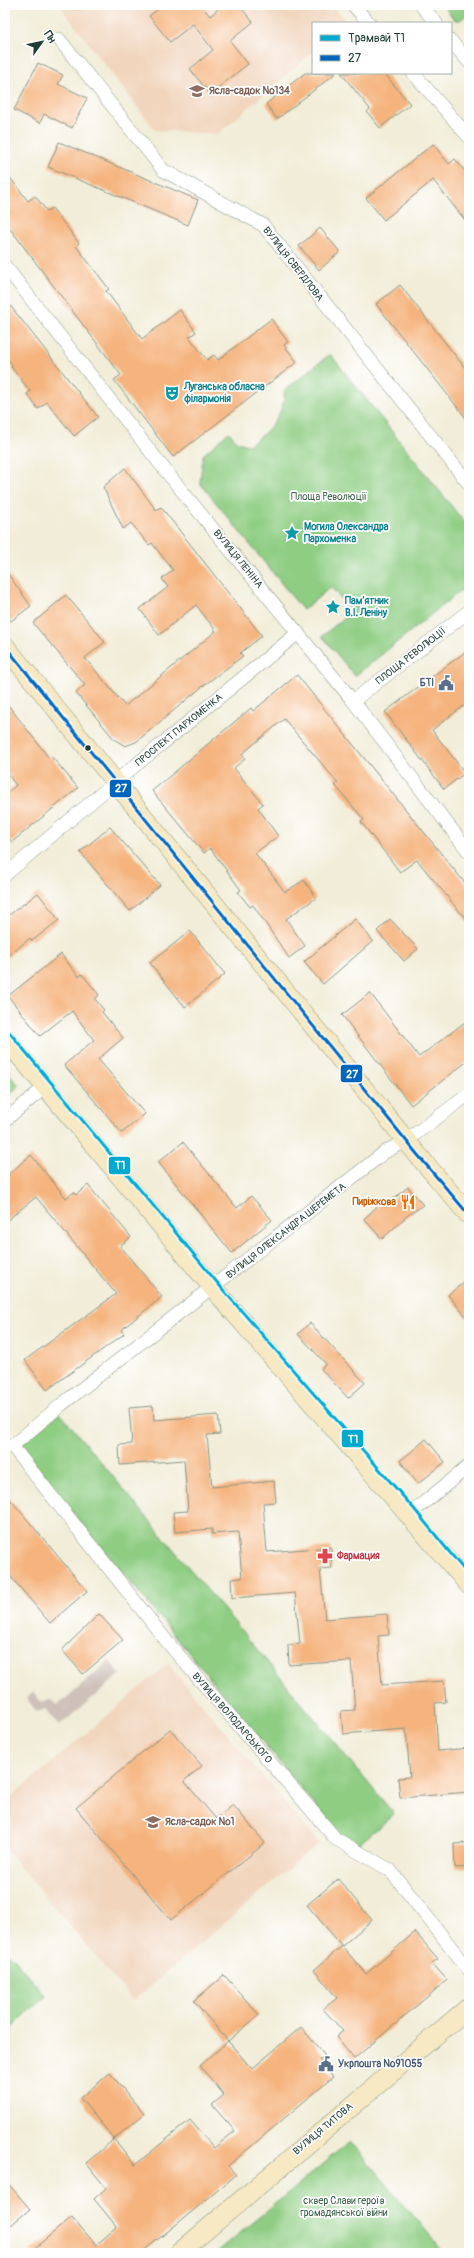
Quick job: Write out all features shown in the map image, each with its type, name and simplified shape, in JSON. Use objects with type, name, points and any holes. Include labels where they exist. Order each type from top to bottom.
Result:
[{"type":"main road","points":[[5,646],[469,1215]]},
{"type":"main road","points":[[5,1038],[213,1288],[410,1514],[469,1585]]},
{"type":"main road","name":"ВУЛИЦЯ ТИТОВА","points":[[179,2253],[469,2007]]},
{"type":"street","points":[[353,5],[368,22]]},
{"type":"street","points":[[421,5],[435,22]]},
{"type":"street","name":"ВУЛИЦЯ СВЕРДЛОВА","points":[[59,39],[163,170],[263,225],[469,484]]},
{"type":"street","points":[[452,42],[469,62]]},
{"type":"street","points":[[414,74],[469,137]]},
{"type":"street","name":"ВУЛИЦЯ ЛЕНІНА","points":[[5,266],[9,281],[298,633],[469,852]]},
{"type":"street","name":"ПЛОЩА РЕВОЛЮЦІЇ","points":[[353,702],[469,611]]},
{"type":"street","name":"ПРОСПЕКТ ПАРХОМЕНКА","points":[[5,875],[115,782],[298,633]]},
{"type":"street","points":[[5,1120],[39,1092],[49,1090]]},
{"type":"street","name":"ВУЛИЦЯ ОЛЕКСАНДРА ШЕРЕМЕТА","points":[[12,1446],[61,1405],[213,1288],[385,1152],[407,1140],[469,1094]]},
{"type":"street","name":"ВУЛИЦЯ ВОЛОДАРСЬКОГО","points":[[12,1446],[169,1644],[336,1839],[390,1870],[469,1970]]},
{"type":"street","points":[[410,1514],[469,1466]]},
{"type":"shaded area","name":"Ясла-садок №134","points":[[59,5],[332,5],[347,22],[312,22],[312,53],[218,134],[155,130]]},
{"type":"shaded area","points":[[109,1661],[121,1674],[59,1726],[45,1709],[37,1712],[26,1698],[33,1692],[42,1703],[49,1699],[58,1705]]},
{"type":"shaded area","name":"Ясла-садок №1","points":[[168,1664],[319,1843],[133,2001],[5,1849],[5,1802]]},
{"type":"green space","points":[[443,5],[469,5],[469,13],[460,20],[455,20]]},
{"type":"green space","name":"Площа Революції","points":[[330,354],[469,528],[469,584],[355,676],[322,636],[352,612],[331,587],[303,610],[200,483],[203,455],[229,432],[237,442],[248,445],[262,436],[279,415],[284,399],[284,391]]},
{"type":"green space","points":[[5,1068],[19,1086],[5,1098]]},
{"type":"green space","points":[[60,1413],[394,1814],[352,1850],[18,1446]]},
{"type":"green space","points":[[5,1949],[46,1996],[12,2027],[5,2018]]},
{"type":"green space","name":"сквер Слави героїв громадянської війни","points":[[350,2141],[445,2253],[216,2253]]},
{"type":"building","points":[[163,5],[201,5],[210,16],[223,5],[239,5],[253,22],[230,41],[248,64],[210,94],[190,69],[213,50],[193,24],[170,42],[149,16]]},
{"type":"building","points":[[38,63],[63,75],[58,84],[87,98],[72,128],[44,114],[40,123],[14,110]]},
{"type":"building","points":[[305,73],[335,74],[277,119],[266,104]]},
{"type":"building","points":[[342,74],[385,74],[410,104],[380,128],[367,112],[370,109]]},
{"type":"building","points":[[59,142],[198,200],[188,225],[48,167]]},
{"type":"building","points":[[433,144],[449,164],[455,159],[469,176],[469,225],[433,180],[384,220],[366,198]]},
{"type":"building","points":[[5,171],[28,201],[35,196],[47,211],[52,208],[79,243],[76,246],[109,289],[106,291],[142,339],[180,310],[196,332],[189,337],[207,360],[214,355],[218,360],[271,319],[288,342],[284,345],[297,362],[173,457],[114,380],[121,375],[5,222]]},
{"type":"building","points":[[320,228],[340,252],[319,270],[299,246]]},
{"type":"building","points":[[400,285],[469,373],[469,422],[376,304]]},
{"type":"building","points":[[5,299],[98,417],[74,436],[47,402],[38,409],[27,394],[30,391],[11,367],[13,366],[5,356]]},
{"type":"building","points":[[125,468],[156,510],[161,507],[262,636],[240,653],[243,656],[203,686],[136,742],[125,746],[114,739],[76,693],[85,685],[33,623],[66,595],[105,642],[85,658],[125,706],[216,631],[196,605],[159,635],[140,609],[168,587],[162,579],[173,570],[152,543],[149,545],[131,523],[123,529],[103,487]]},
{"type":"building","points":[[5,570],[31,606],[11,621],[5,614]]},
{"type":"building","points":[[469,649],[469,702],[432,730],[465,773],[444,789],[385,712]]},
{"type":"building","points":[[297,675],[469,888],[469,923],[417,860],[400,872],[361,822],[364,820],[335,785],[338,783],[284,719],[242,754],[245,759],[234,768],[263,804],[258,808],[278,836],[255,853],[285,892],[304,880],[316,898],[286,919],[305,946],[289,958],[253,905],[250,907],[238,892],[241,890],[210,848],[204,853],[152,791],[251,708],[253,711]]},
{"type":"building","points":[[5,701],[49,758],[51,756],[78,788],[12,842],[5,834],[5,795],[16,785],[5,771]]},
{"type":"building","points":[[110,827],[160,885],[130,911],[80,852]]},
{"type":"building","points":[[38,893],[59,920],[32,941],[30,938],[5,959],[5,918]]},
{"type":"building","points":[[355,919],[373,941],[323,984],[304,962]]},
{"type":"building","points":[[390,919],[418,949],[404,961],[377,931]]},
{"type":"building","points":[[190,931],[225,974],[185,1007],[150,963]]},
{"type":"building","points":[[61,954],[79,977],[82,974],[99,995],[95,999],[104,1010],[102,1012],[123,1038],[98,1059],[145,1114],[122,1133],[64,1065],[94,1040],[72,1011],[40,1036],[8,996]]},
{"type":"building","points":[[370,993],[419,1057],[469,1019],[469,1060],[411,1105],[342,1015]]},
{"type":"building","points":[[183,1142],[237,1208],[251,1196],[272,1220],[232,1253],[158,1162]]},
{"type":"building","points":[[31,1155],[66,1198],[74,1192],[76,1195],[88,1185],[131,1237],[120,1246],[162,1297],[121,1330],[124,1334],[47,1390],[25,1360],[116,1294],[36,1197],[5,1222],[5,1177]]},
{"type":"building","points":[[408,1187],[423,1205],[407,1216],[382,1239],[364,1219],[384,1200],[387,1204]]},
{"type":"building","points":[[469,1278],[469,1320],[448,1295]]},
{"type":"building","points":[[310,1323],[365,1383],[348,1398],[321,1369],[326,1364],[298,1334]]},
{"type":"building","points":[[153,1406],[154,1420],[218,1415],[220,1434],[207,1435],[212,1487],[274,1481],[276,1502],[263,1503],[267,1552],[331,1547],[332,1568],[320,1569],[325,1619],[387,1614],[389,1635],[378,1636],[382,1685],[444,1681],[446,1702],[435,1703],[438,1751],[469,1748],[469,1792],[400,1798],[398,1778],[410,1777],[406,1729],[343,1734],[341,1711],[355,1710],[351,1661],[289,1665],[288,1645],[300,1644],[295,1593],[232,1598],[231,1579],[242,1578],[238,1532],[212,1534],[212,1529],[175,1532],[173,1512],[188,1511],[184,1460],[120,1465],[119,1445],[132,1444],[129,1408]]},
{"type":"building","points":[[426,1439],[445,1462],[418,1484],[400,1461]]},
{"type":"building","points":[[5,1493],[87,1591],[50,1623],[5,1570]]},
{"type":"building","points":[[99,1614],[123,1640],[83,1674],[62,1650]]},
{"type":"building","points":[[170,1729],[202,1766],[184,1781],[216,1819],[233,1805],[265,1843],[171,1920],[76,1808]]},
{"type":"building","points":[[469,1843],[469,1867],[455,1868],[454,1844]]},
{"type":"building","points":[[338,1879],[372,1920],[342,1946],[307,1905]]},
{"type":"building","points":[[415,1932],[438,1959],[432,1963],[447,1980],[354,2059],[336,2037],[343,2031],[323,2009],[337,1998],[314,1970],[342,1946],[366,1974]]},
{"type":"building","points":[[224,1975],[259,2015],[228,2041],[194,2001]]},
{"type":"building","points":[[301,2027],[325,2056],[319,2060],[333,2077],[228,2166],[236,2175],[141,2253],[29,2253],[72,2217],[96,2245],[117,2227],[94,2199],[106,2188],[86,2163],[114,2139],[135,2165],[190,2120],[214,2148],[235,2131],[212,2105],[224,2095],[200,2066],[228,2041],[252,2069]]},
{"type":"building","points":[[110,2073],[144,2114],[114,2139],[80,2098]]},
{"type":"building","points":[[5,2180],[30,2209],[5,2230]]},
{"type":"tram line","name":"T1","points":[[5,1027],[225,1292],[415,1510],[469,1576]]},
{"type":"transit line","name":"27","points":[[5,646],[417,1154],[469,1215]]},
{"type":"place","name":"Ясла-садок №134","points":[[197,91]]},
{"type":"place","name":"Луганська обласна філармонія","points":[[172,393]]},
{"type":"place","name":"Могила Олександра Пархоменка","points":[[292,533]]},
{"type":"place","name":"Пам’ятник В.І. Леніну","points":[[333,607]]},
{"type":"place","name":"БТІ","points":[[446,683]]},
{"type":"place","name":"Пиріжкова","points":[[408,1202]]},
{"type":"place","name":"Фармация","points":[[325,1556]]},
{"type":"place","name":"Ясла-садок №1","points":[[153,1822]]},
{"type":"place","name":"Укрпошта №91055","points":[[326,2064]]}]
